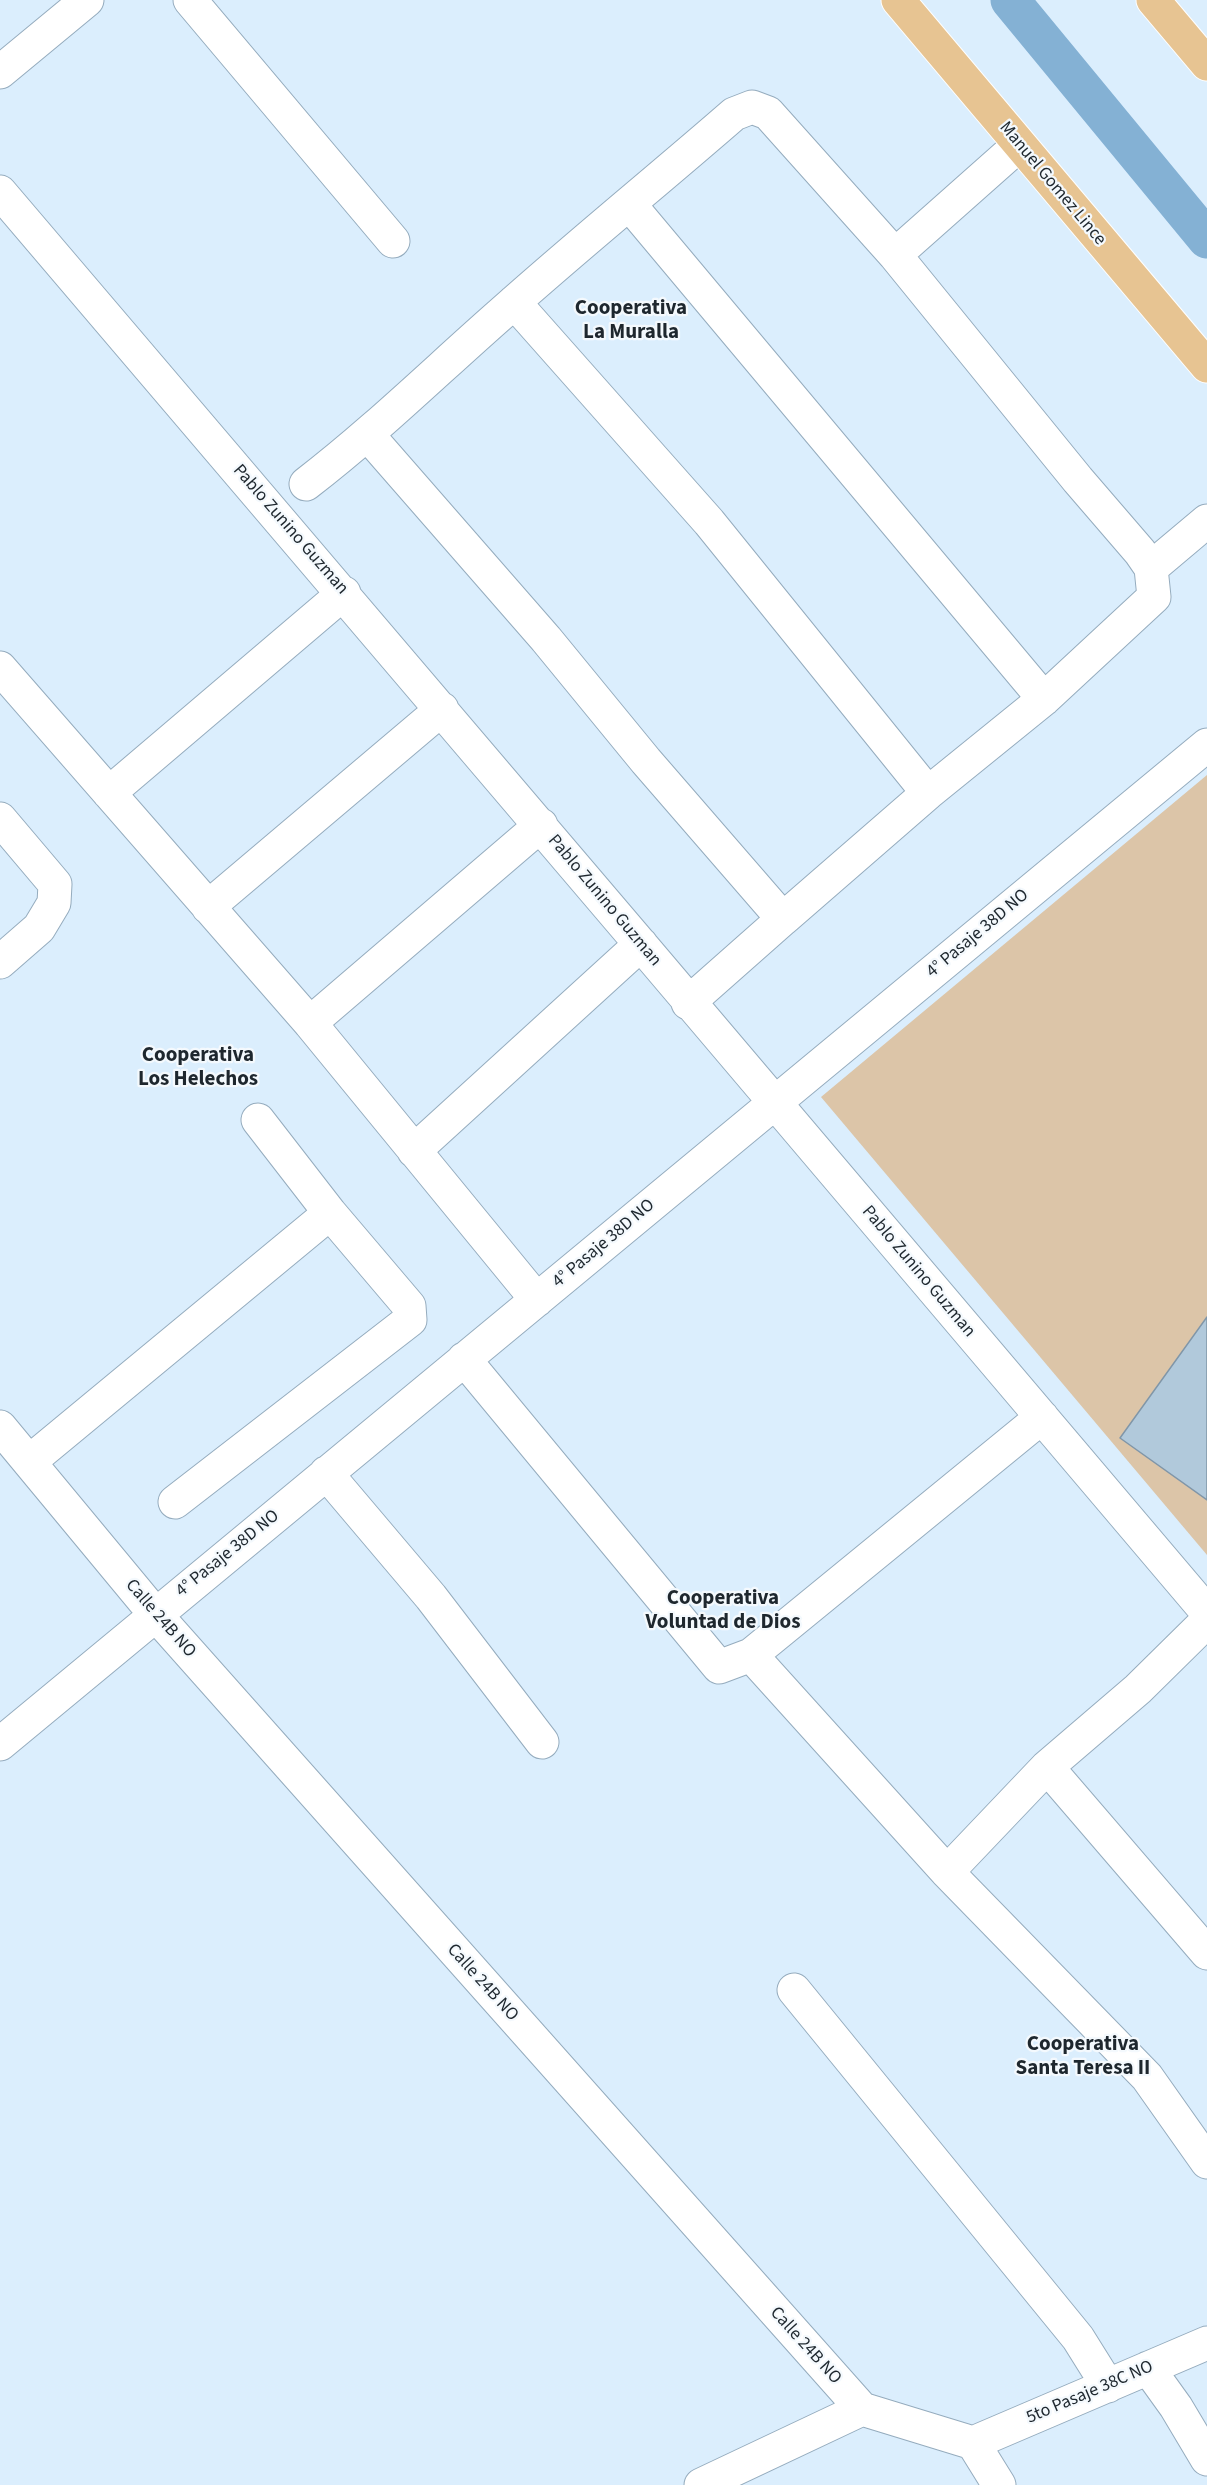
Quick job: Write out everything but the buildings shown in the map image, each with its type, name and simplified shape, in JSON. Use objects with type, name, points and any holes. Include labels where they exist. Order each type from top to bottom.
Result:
[{"type":"main road","name":"Manuel Gomez Lince","points":[[898,0],[1207,366]]},
{"type":"main road","points":[[1153,0],[1207,64]]},
{"type":"street","points":[[0,72],[87,0]]},
{"type":"street","points":[[190,0],[393,241]]},
{"type":"street","points":[[306,484],[367,434],[514,302],[734,114],[752,107],[768,113],[895,255],[1078,480],[1140,552],[1150,568],[1154,597],[1044,699],[928,793],[688,1003]]},
{"type":"street","points":[[895,255],[1019,145]]},
{"type":"street","name":"Pablo Zunino Guzman","points":[[0,192],[541,825],[688,1003],[1207,1612]]},
{"type":"street","points":[[630,205],[1044,699]]},
{"type":"street","points":[[514,302],[709,522],[928,793]]},
{"type":"street","points":[[367,434],[546,639],[675,795],[783,920]]},
{"type":"street","points":[[1150,568],[1207,521]]},
{"type":"street","points":[[109,793],[344,594]]},
{"type":"street","points":[[0,668],[310,1023],[537,1300]]},
{"type":"street","points":[[208,907],[441,709]]},
{"type":"street","name":"4° Pasaje 38D NO","points":[[0,1744],[1207,745]]},
{"type":"street","points":[[0,819],[55,884],[54,903],[39,928],[0,962]]},
{"type":"street","points":[[310,1023],[541,825]]},
{"type":"street","points":[[414,1151],[641,944]]},
{"type":"street","points":[[175,1502],[410,1320],[409,1306],[330,1213],[258,1120]]},
{"type":"street","points":[[29,1462],[330,1213]]},
{"type":"street","points":[[464,1359],[719,1667],[751,1655],[1042,1417]]},
{"type":"street","name":"Calle 24B NO","points":[[0,1426],[155,1614],[862,2409]]},
{"type":"street","points":[[326,1473],[431,1598],[542,1742]]},
{"type":"street","points":[[947,1872],[1047,1767],[1138,1689],[1207,1621]]},
{"type":"street","points":[[751,1655],[947,1872],[1147,2077],[1207,2162]]},
{"type":"street","points":[[1047,1767],[1207,1953]]},
{"type":"street","points":[[794,1990],[1078,2338],[1108,2386]]},
{"type":"street","name":"5to Pasaje 38C NO","points":[[973,2443],[1207,2343]]},
{"type":"street","points":[[1148,2368],[1176,2407],[1207,2459]]},
{"type":"street","points":[[701,2485],[862,2409],[973,2443],[999,2485]]},
{"type":"shaded area","points":[[1207,775],[1207,1555],[821,1097]]},
{"type":"waterway","points":[[1010,0],[1207,239]]},
{"type":"district","name":"Cooperativa La Muralla","points":[[631,321]]},
{"type":"district","name":"Cooperativa Los Helechos","points":[[198,1068]]},
{"type":"district","name":"Cooperativa Voluntad de Dios","points":[[723,1611]]},
{"type":"district","name":"Cooperativa Santa Teresa II","points":[[1083,2057]]}]
